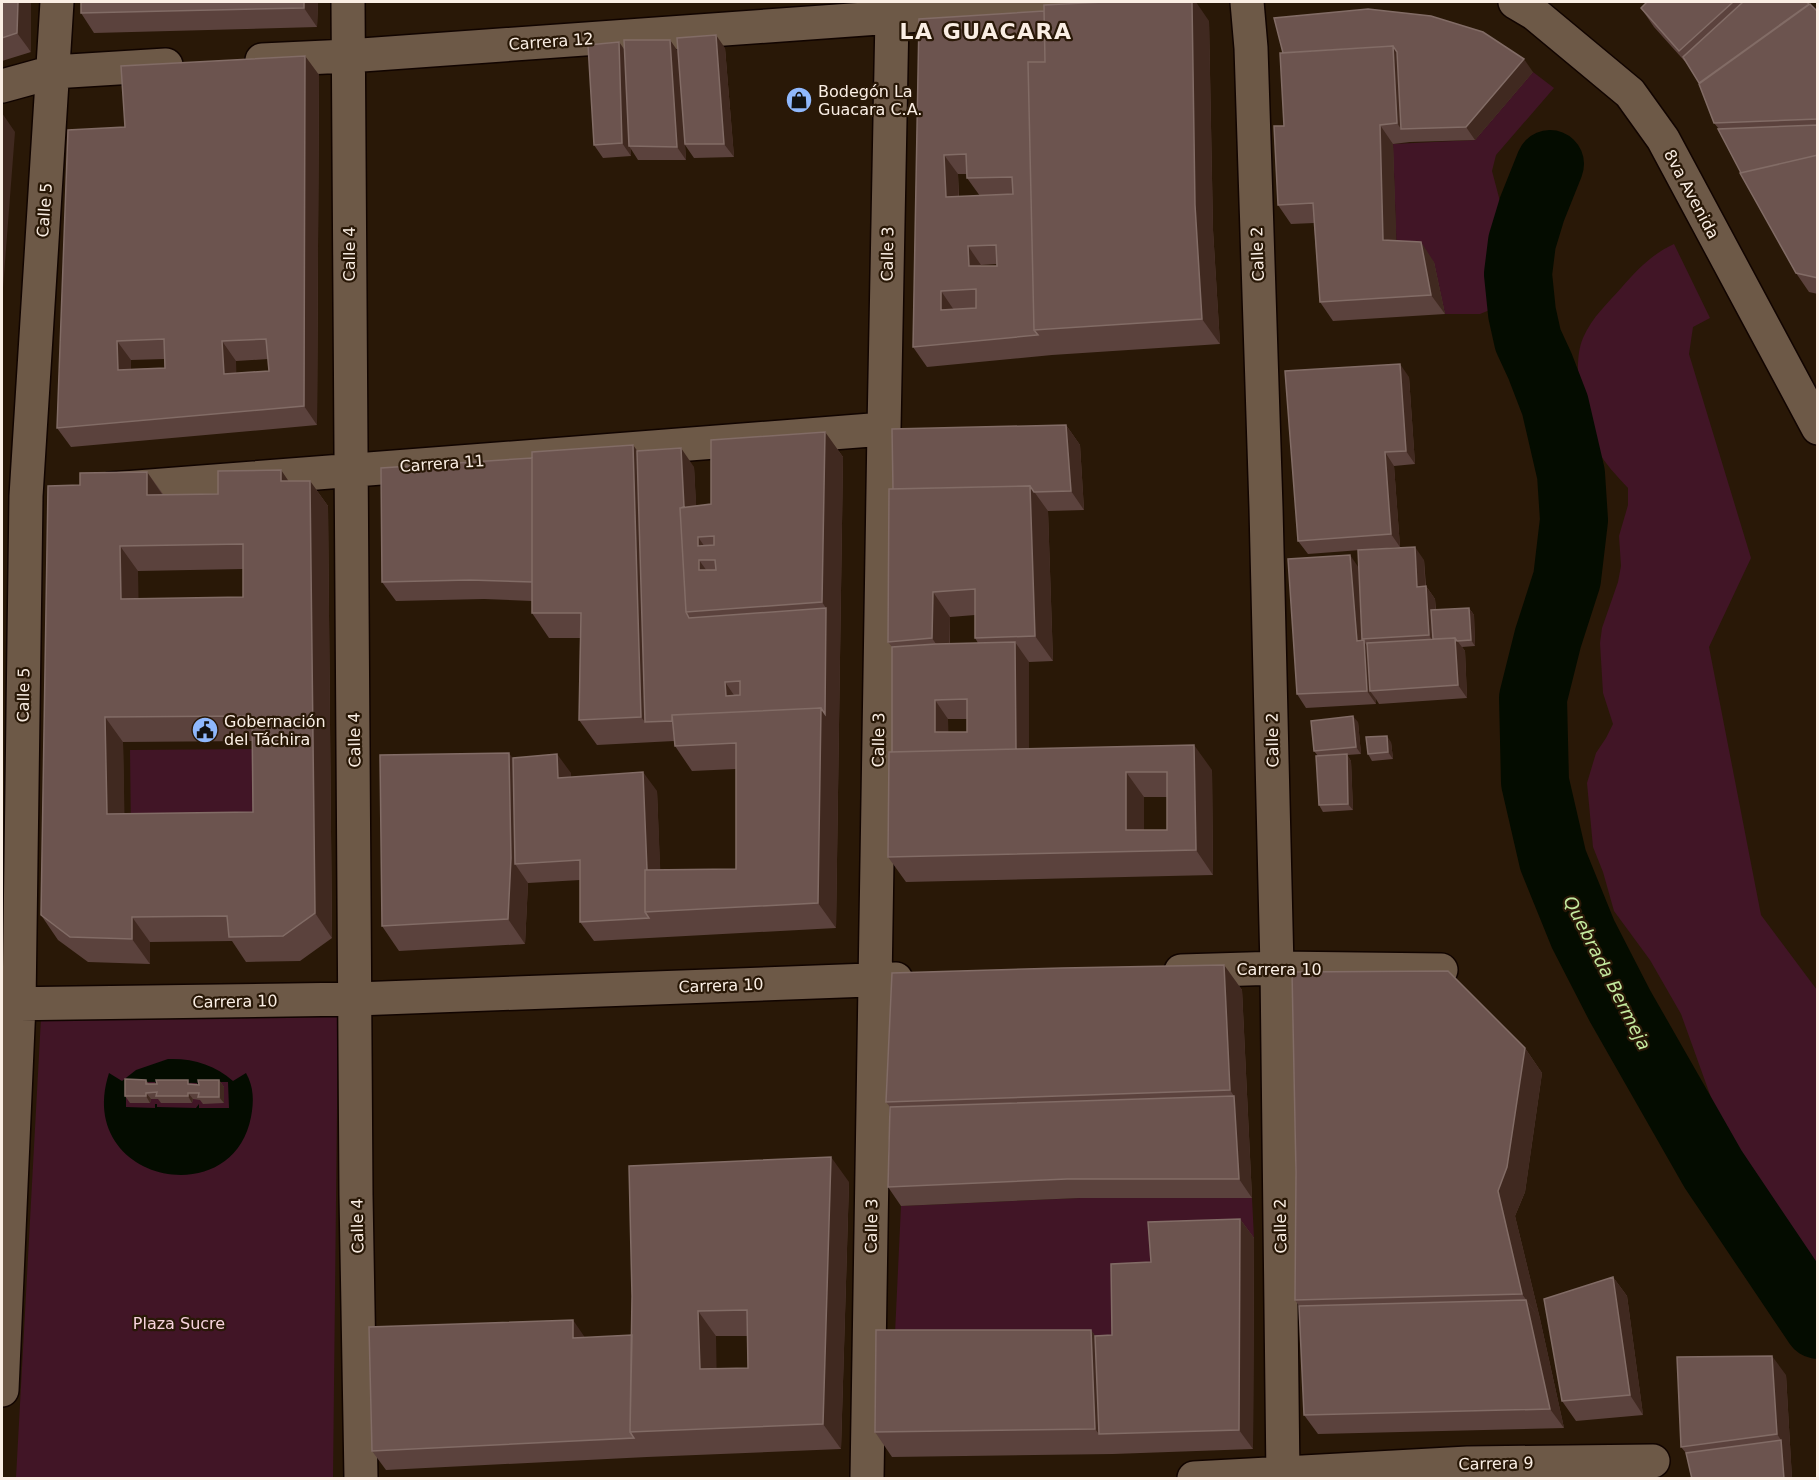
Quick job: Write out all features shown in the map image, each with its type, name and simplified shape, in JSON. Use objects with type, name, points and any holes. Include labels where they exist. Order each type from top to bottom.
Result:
[{"type":"street","name":"Calle 5","points":[[2,1390],[10,1004],[14,497],[53,72],[57,2]]},
{"type":"street","name":"Calle 4","points":[[348,2],[356,1195],[361,1479]]},
{"type":"street","name":"Carrera 12","points":[[229,62],[348,56],[894,9],[1103,2]]},
{"type":"street","name":"Calle 2","points":[[1247,2],[1251,60],[1266,508],[1277,968],[1283,1476]]},
{"type":"street","name":"8va Avenida","points":[[1525,8],[1630,93],[1663,139],[1818,428]]},
{"type":"street","name":"Calle 3","points":[[867,1479],[884,429],[894,9]]},
{"type":"street","points":[[2,86],[53,72],[193,64]]},
{"type":"street","name":"Carrera 11","points":[[14,497],[884,429]]},
{"type":"street","name":"Carrera 10","points":[[1147,972],[1277,968],[1441,970]]},
{"type":"street","name":"Carrera 10","points":[[10,1004],[356,999],[922,978]]},
{"type":"street","name":"Carrera 9","points":[[1194,1479],[1283,1476],[1468,1463],[1653,1461]]},
{"type":"green space","points":[[1533,72],[1554,88],[1496,155],[1492,171],[1506,224],[1501,294],[1492,309],[1480,314],[1445,314],[1434,262],[1397,260],[1393,144],[1475,140]]},
{"type":"green space","points":[[1674,244],[1710,318],[1693,327],[1689,354],[1751,558],[1709,647],[1761,915],[1817,990],[1817,1301],[1785,1235],[1741,1181],[1681,1014],[1650,960],[1614,911],[1593,847],[1587,783],[1596,753],[1613,724],[1603,693],[1600,643],[1602,628],[1618,582],[1621,566],[1619,536],[1628,505],[1628,488],[1611,470],[1592,438],[1580,394],[1578,363],[1583,338],[1596,317],[1634,274],[1659,252]]},
{"type":"green space","points":[[263,749],[265,832],[131,833],[130,750]]},
{"type":"green space","name":"Plaza Sucre","points":[[338,1017],[333,1478],[16,1478],[41,1018]]},
{"type":"green space","points":[[1080,1198],[1252,1198],[1254,1238],[1109,1355],[894,1355],[901,1206]]},
{"type":"shaded area","points":[[168,1059],[177,1059],[195,1061],[211,1067],[233,1081],[246,1073],[252,1089],[253,1106],[251,1117],[238,1148],[216,1167],[188,1175],[160,1172],[134,1160],[114,1139],[104,1110],[109,1073],[122,1081],[136,1070]],"holes":[[[126,1082],[155,1082],[157,1087],[157,1082],[197,1083],[197,1087],[199,1087],[199,1082],[228,1082],[229,1108],[199,1108],[199,1104],[196,1108],[157,1107],[157,1104],[155,1108],[126,1107]]]},
{"type":"building","points":[[2,2],[18,2],[17,33],[2,38]]},
{"type":"building","points":[[81,2],[304,2],[304,8],[81,13]]},
{"type":"building","points":[[1192,2],[1195,205],[1202,319],[1034,330],[1028,62],[1045,62],[1044,5]]},
{"type":"building","points":[[1647,2],[1733,2],[1679,51],[1641,8]]},
{"type":"building","points":[[1743,2],[1806,2],[1809,4],[1699,83],[1683,57]]},
{"type":"building","points":[[1810,4],[1818,12],[1818,119],[1714,123],[1699,84]]},
{"type":"building","points":[[1368,9],[1431,16],[1483,32],[1524,59],[1466,127],[1401,129],[1397,52],[1393,46],[1283,53],[1274,18]]},
{"type":"building","points":[[1044,11],[1045,62],[1028,62],[1034,330],[1038,335],[913,347],[919,19]],"holes":[[[966,154],[967,178],[1012,177],[1013,194],[946,197],[944,155]],[[996,245],[997,266],[969,266],[968,246]],[[976,289],[976,308],[941,310],[941,291]]]},
{"type":"building","points":[[716,35],[724,144],[685,144],[677,38]]},
{"type":"building","points":[[624,40],[670,40],[677,147],[629,146]]},
{"type":"building","points":[[619,42],[622,143],[594,145],[588,45]]},
{"type":"building","points":[[1393,46],[1397,123],[1380,125],[1383,240],[1421,242],[1431,295],[1320,302],[1313,203],[1278,205],[1274,126],[1284,126],[1280,53]]},
{"type":"building","points":[[305,56],[304,406],[57,428],[68,130],[125,127],[121,66]],"holes":[[[164,339],[165,368],[118,370],[117,341]],[[266,339],[269,371],[224,374],[222,341]]]},
{"type":"building","points":[[1818,125],[1818,155],[1741,173],[1718,129]]},
{"type":"building","points":[[1818,155],[1818,278],[1796,273],[1740,173]]},
{"type":"building","points":[[1400,364],[1406,451],[1385,452],[1391,534],[1298,541],[1285,371]]},
{"type":"building","points":[[1066,425],[1071,491],[1034,492],[1030,486],[893,489],[892,429]]},
{"type":"building","points":[[825,432],[822,602],[686,612],[680,508],[711,504],[711,440]],"holes":[[[714,536],[714,545],[698,546],[698,537]],[[699,560],[715,560],[716,570],[699,570]]]},
{"type":"building","points":[[633,445],[641,717],[579,720],[581,613],[532,613],[532,452]]},
{"type":"building","points":[[681,448],[684,507],[680,508],[686,612],[689,618],[826,608],[825,714],[821,708],[672,715],[672,721],[645,722],[637,451]],"holes":[[[740,681],[740,695],[726,696],[725,682]]]},
{"type":"building","points":[[532,458],[532,582],[470,580],[382,582],[381,468]]},
{"type":"building","points":[[281,470],[281,481],[310,481],[315,913],[283,936],[229,937],[227,916],[132,917],[132,939],[70,937],[41,915],[48,486],[80,485],[80,473],[147,472],[147,495],[218,494],[218,471]],"holes":[[[243,544],[243,597],[121,599],[120,546]],[[252,716],[253,812],[107,814],[105,717]]]},
{"type":"building","points":[[1030,486],[1035,636],[975,638],[975,589],[933,592],[932,638],[888,642],[889,489]]},
{"type":"building","points":[[1415,547],[1417,587],[1426,586],[1429,635],[1362,639],[1358,550]]},
{"type":"building","points":[[1350,555],[1357,641],[1364,640],[1367,691],[1297,694],[1288,559]]},
{"type":"building","points":[[1469,608],[1471,640],[1433,639],[1431,610]]},
{"type":"building","points":[[1455,638],[1458,685],[1370,691],[1367,643]]},
{"type":"building","points":[[1015,642],[1016,749],[892,752],[892,647]],"holes":[[[967,699],[967,732],[935,732],[935,700]]]},
{"type":"building","points":[[821,708],[818,903],[645,912],[645,870],[736,869],[736,743],[675,746],[672,715]]},
{"type":"building","points":[[1353,716],[1356,747],[1314,751],[1311,721]]},
{"type":"building","points":[[1387,736],[1388,752],[1368,754],[1366,737]]},
{"type":"building","points":[[1194,745],[1196,850],[888,857],[889,752]],"holes":[[[1126,772],[1167,772],[1167,830],[1126,830]]]},
{"type":"building","points":[[509,753],[511,858],[508,919],[382,926],[380,755]]},
{"type":"building","points":[[557,754],[558,778],[643,772],[647,870],[645,870],[645,912],[649,918],[580,922],[580,860],[515,864],[513,758]]},
{"type":"building","points":[[1347,754],[1348,804],[1319,805],[1316,756]]},
{"type":"building","points":[[1224,965],[1230,1090],[886,1102],[892,973]]},
{"type":"building","points":[[1448,971],[1525,1048],[1507,1167],[1498,1191],[1522,1294],[1295,1300],[1296,1173],[1292,972]]},
{"type":"building","points":[[125,1079],[146,1080],[146,1084],[157,1084],[156,1080],[188,1080],[188,1084],[199,1085],[198,1080],[219,1080],[219,1097],[198,1097],[199,1093],[188,1093],[188,1096],[156,1096],[157,1092],[146,1093],[146,1096],[125,1096]]},
{"type":"building","points":[[1234,1096],[1239,1179],[1067,1179],[888,1187],[890,1107]]},
{"type":"building","points":[[831,1157],[823,1424],[630,1432],[632,1296],[629,1166]],"holes":[[[747,1310],[748,1368],[700,1369],[698,1311]]]},
{"type":"building","points":[[1240,1219],[1239,1430],[1099,1434],[1095,1336],[1112,1335],[1111,1264],[1151,1262],[1148,1222]]},
{"type":"building","points":[[1613,1277],[1630,1395],[1562,1401],[1544,1299]]},
{"type":"building","points":[[1526,1300],[1550,1409],[1304,1415],[1299,1306]]},
{"type":"building","points":[[573,1320],[573,1338],[632,1335],[630,1432],[634,1438],[372,1451],[369,1327]]},
{"type":"building","points":[[876,1330],[1091,1330],[1095,1429],[875,1432]]},
{"type":"building","points":[[1772,1356],[1777,1434],[1681,1447],[1677,1357]]},
{"type":"building","points":[[1781,1440],[1784,1479],[1692,1479],[1686,1453]]},
{"type":"waterway","name":"Quebrada Bermeja","points":[[1550,164],[1522,242],[1518,274],[1522,313],[1528,340],[1555,405],[1571,474],[1574,520],[1567,579],[1548,638],[1533,698],[1535,782],[1553,860],[1583,934],[1620,1006],[1713,1169],[1818,1325]]},
{"type":"place","name":"Bodegón La Guacara C.A.","points":[[799,100]]},
{"type":"place","name":"Gobernación del Táchira","points":[[205,730]]},
{"type":"district","name":"LA GUACARA","points":[[986,31]]}]
